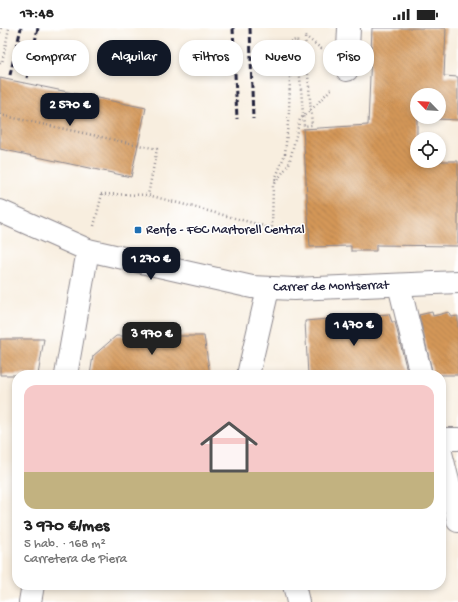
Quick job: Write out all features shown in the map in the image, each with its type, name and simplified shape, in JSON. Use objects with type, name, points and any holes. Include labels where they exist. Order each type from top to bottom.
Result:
[{"type":"street","points":[[348,40],[349,28]]},
{"type":"street","name":"Carrer de Montserrat","points":[[0,210],[88,250],[268,289],[458,282]]},
{"type":"street","points":[[67,370],[88,250]]},
{"type":"street","points":[[399,285],[421,370]]},
{"type":"street","points":[[249,370],[268,289]]},
{"type":"street","points":[[446,439],[458,439]]},
{"type":"street","points":[[446,473],[458,521]]},
{"type":"street","points":[[30,602],[32,590]]},
{"type":"street","points":[[295,590],[298,602]]},
{"type":"path","points":[[0,33],[1,28]]},
{"type":"path","points":[[0,63],[2,63],[9,28]]},
{"type":"path","points":[[88,250],[102,194],[148,196],[272,228],[273,185],[285,154],[289,112],[291,41],[298,40],[304,126],[312,125],[305,36]]},
{"type":"path","points":[[273,185],[289,164],[300,119],[313,108],[342,76]]},
{"type":"path","points":[[0,115],[157,149],[148,196]]},
{"type":"building","points":[[372,28],[446,28],[444,76],[458,77],[458,120],[446,119],[446,88],[410,88],[410,124],[417,124],[417,132],[410,132],[410,168],[446,168],[446,161],[458,161],[458,246],[376,245],[376,251],[351,251],[351,246],[310,247],[303,129],[368,125],[370,76],[374,76],[374,40],[372,40]]},
{"type":"building","points":[[0,78],[146,108],[131,177],[0,149]]},
{"type":"building","points":[[432,312],[433,316],[449,312],[451,317],[458,316],[458,375],[446,375],[446,370],[432,370],[419,315]]},
{"type":"building","points":[[389,314],[392,322],[395,322],[407,370],[308,370],[305,321]]},
{"type":"building","points":[[116,336],[204,336],[209,370],[91,370],[93,356]]},
{"type":"building","points":[[0,339],[44,339],[39,370],[12,370],[12,375],[0,375]]},
{"type":"railway","points":[[10,75],[21,28]]},
{"type":"railway","points":[[27,78],[38,28]]},
{"type":"railway","points":[[233,28],[237,119]]},
{"type":"railway","points":[[250,28],[253,119]]},
{"type":"place","name":"Renfe - FGC Martorell Central","points":[[138,230]]}]
